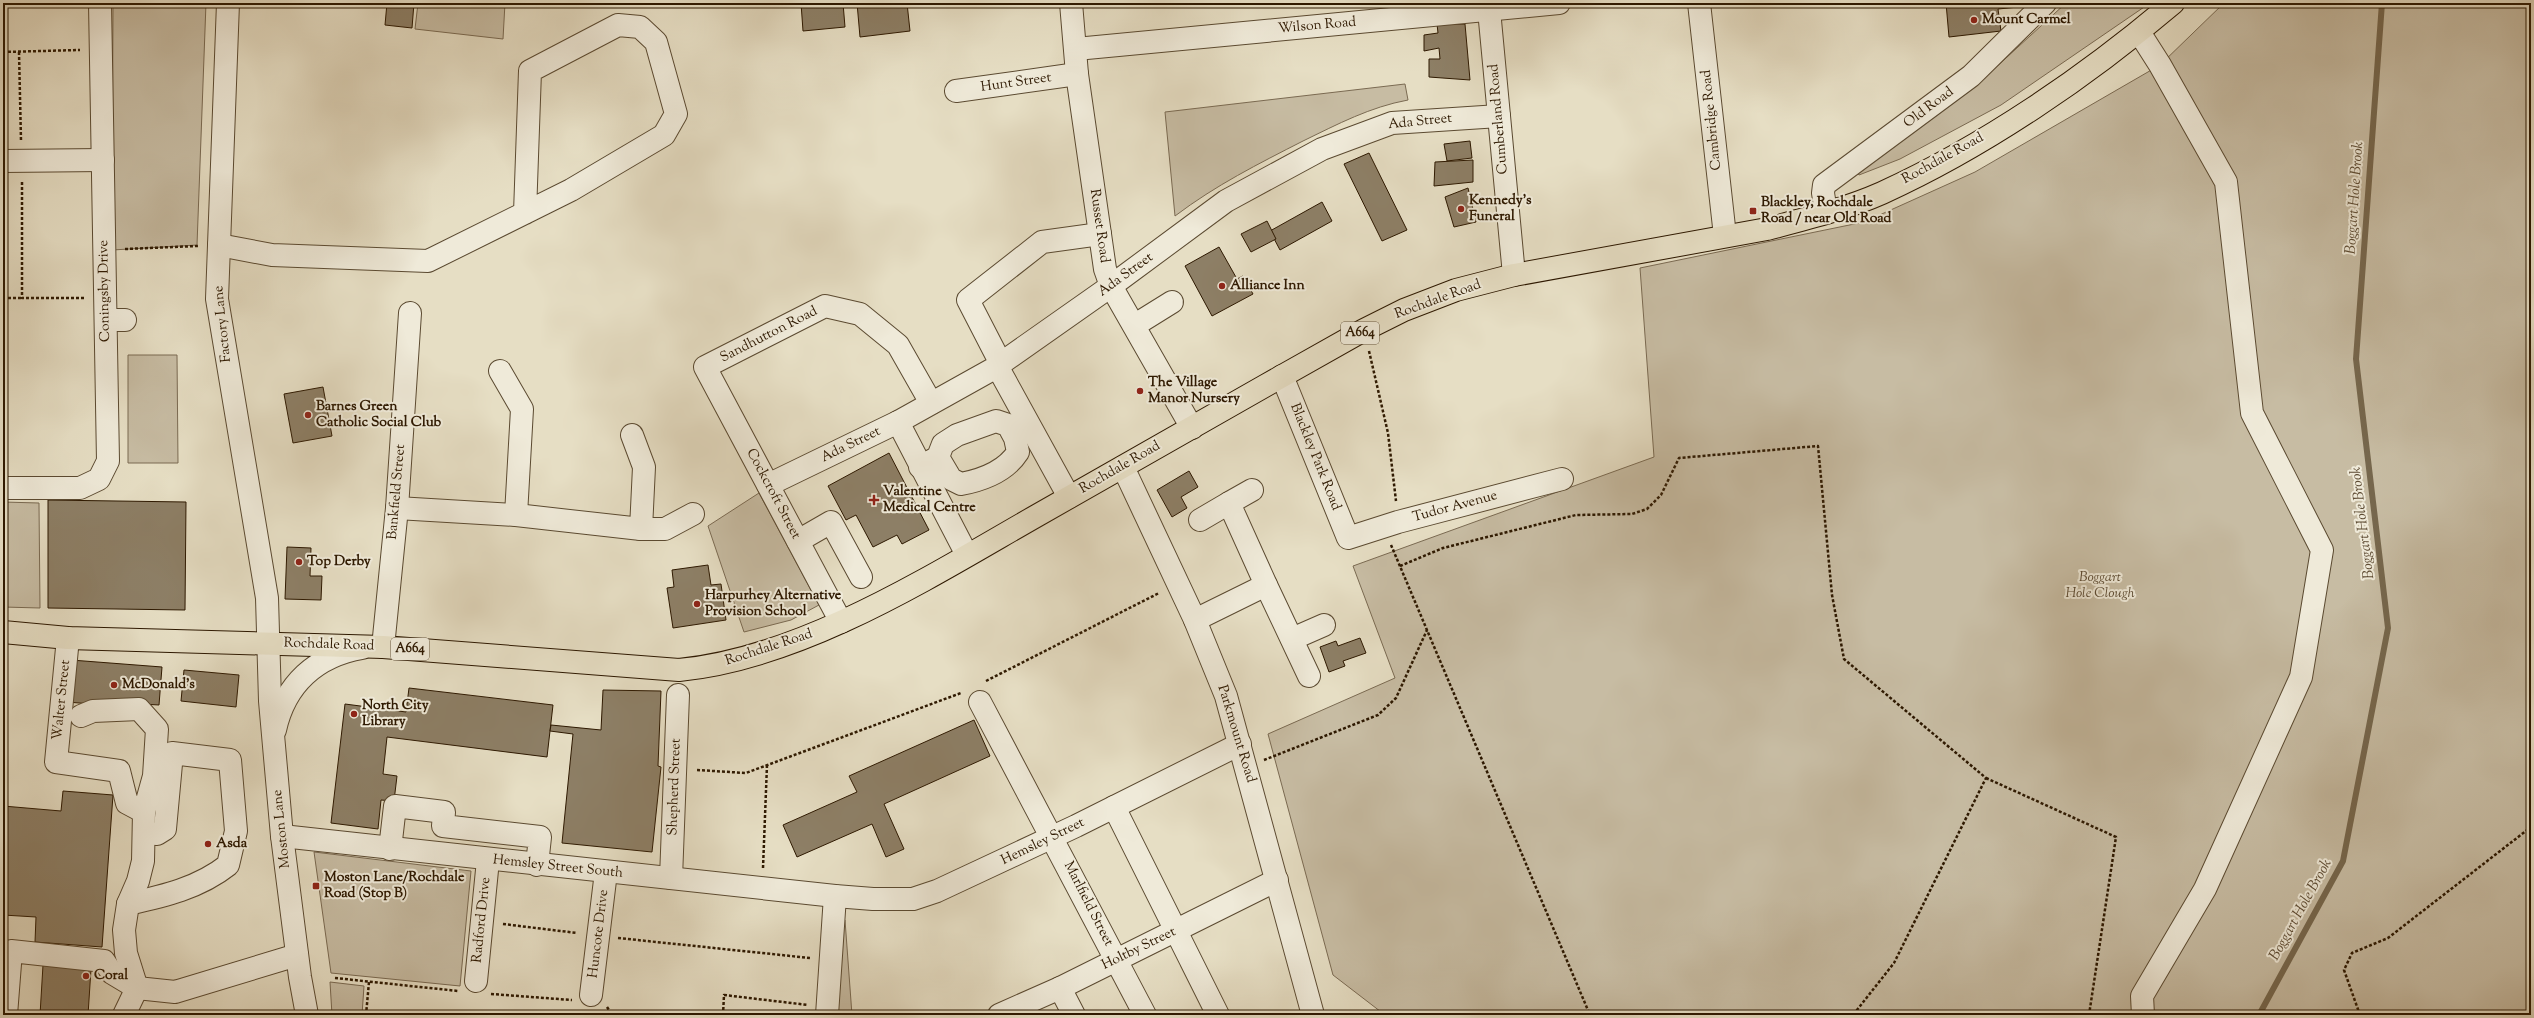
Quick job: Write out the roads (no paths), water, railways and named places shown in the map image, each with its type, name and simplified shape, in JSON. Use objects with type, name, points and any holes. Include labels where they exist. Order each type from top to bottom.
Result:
[{"type":"main road","name":"Rochdale Road","points":[[3,632],[68,638],[268,642],[377,647],[679,670],[712,667],[749,657],[797,642],[841,622],[967,555],[1364,330],[1404,310],[1456,290],[1514,275],[1767,229],[1826,212],[1881,193],[1942,162],[2012,120],[2090,68],[2138,32],[2173,3]]},
{"type":"street","name":"Coningsby Drive","points":[[3,488],[80,488],[99,479],[105,471],[108,462],[115,320],[105,297],[100,3]]},
{"type":"street","name":"Factory Lane","points":[[228,3],[212,245],[217,299],[266,586],[268,642]]},
{"type":"street","name":"Russet Road","points":[[1070,3],[1076,49],[1077,74],[1105,269],[1112,286],[1192,428]]},
{"type":"street","name":"Wilson Road","points":[[1076,49],[1559,3]]},
{"type":"street","name":"Cambridge Road","points":[[1699,3],[1725,236]]},
{"type":"street","name":"Old Road","points":[[1826,212],[1823,192],[1824,185],[1972,76],[2045,3]]},
{"type":"street","name":"Cumberland Road","points":[[1489,10],[1514,275]]},
{"type":"street","points":[[212,245],[272,255],[428,261],[525,213],[571,190],[664,135],[676,114],[656,42],[640,27],[618,24],[530,71],[525,213]]},
{"type":"street","points":[[2138,32],[2160,65],[2226,182],[2252,413],[2322,550],[2301,677],[2205,889],[2142,996],[2143,1015]]},
{"type":"street","name":"Hunt Street","points":[[956,91],[1077,74]]},
{"type":"street","name":"Ada Street","points":[[768,484],[898,422],[999,365],[1112,286],[1226,201],[1322,149],[1392,123],[1499,116]]},
{"type":"street","points":[[12,161],[103,160]]},
{"type":"street","points":[[1070,497],[999,365],[968,300],[1042,242],[1100,234]]},
{"type":"street","points":[[1135,326],[1172,302]]},
{"type":"street","name":"Sandhutton Road","points":[[705,367],[825,306],[860,314],[898,345],[931,403]]},
{"type":"street","name":"Bankfield Street","points":[[377,647],[397,508],[410,313]]},
{"type":"street","name":"Cockcroft Street","points":[[705,367],[841,622]]},
{"type":"street","points":[[500,371],[522,409],[516,515]]},
{"type":"street","name":"Blackley Park Road","points":[[1282,376],[1348,538]]},
{"type":"street","points":[[898,422],[929,462],[967,555]]},
{"type":"street","points":[[632,435],[644,467],[641,529]]},
{"type":"street","name":"Parkmount Road","points":[[1123,466],[1195,620],[1226,696],[1247,767],[1313,1015]]},
{"type":"street","name":"Tudor Avenue","points":[[1348,538],[1391,524],[1562,479]]},
{"type":"street","points":[[1200,520],[1252,490]]},
{"type":"street","points":[[1229,503],[1309,676]]},
{"type":"street","points":[[397,508],[516,515],[641,529],[665,529],[693,514]]},
{"type":"street","points":[[798,541],[832,522],[861,577]]},
{"type":"street","points":[[1195,620],[1266,585]]},
{"type":"street","points":[[1292,639],[1324,625]]},
{"type":"street","name":"Walter Street","points":[[68,638],[65,762],[119,771],[127,803],[144,812]]},
{"type":"street","name":"Moston Lane","points":[[268,642],[273,741],[282,836],[297,955],[308,1015]]},
{"type":"street","points":[[273,741],[286,698],[302,676],[319,663],[338,654],[377,647]]},
{"type":"street","name":"Marlfield Street","points":[[976,692],[1053,836],[1145,1015]]},
{"type":"street","name":"Shepherd Street","points":[[671,878],[678,695]]},
{"type":"street","points":[[81,716],[93,711],[139,709],[156,729],[144,745],[139,766],[152,783],[144,812],[143,862],[138,881],[128,904],[124,930],[126,953],[137,988],[124,1015]]},
{"type":"street","name":"Hemsley Street","points":[[835,896],[873,899],[913,899],[964,880],[1240,744]]},
{"type":"street","points":[[128,904],[168,895],[212,878],[228,865],[236,831],[230,760],[172,753],[165,829],[157,834],[144,833]]},
{"type":"street","points":[[390,849],[395,806],[405,807],[444,812],[443,826],[540,838],[537,865]]},
{"type":"street","points":[[1114,807],[1218,1015]]},
{"type":"street","name":"Hemsley Street South","points":[[282,836],[488,860],[835,896]]},
{"type":"street","name":"Radford Drive","points":[[476,981],[488,860]]},
{"type":"street","name":"Huncote Drive","points":[[591,995],[606,872]]},
{"type":"street","name":"Holtby Street","points":[[999,1015],[1060,988],[1277,880]]},
{"type":"street","points":[[827,1011],[835,896]]},
{"type":"street","points":[[6,1015],[11,951],[104,961],[112,973],[137,988],[175,992],[297,955]]},
{"type":"street","points":[[1060,988],[1074,1015]]},
{"type":"waterway","name":"Boggart Hole Brook","points":[[2259,1015],[2343,861],[2388,628],[2356,359],[2382,3]]},
{"type":"place","name":"Mount Carmel","points":[[1974,20]]},
{"type":"place","name":"Kennedy's Funeral","points":[[1461,209]]},
{"type":"place","name":"Blackley, Rochdale Road / near Old Road","points":[[1753,211]]},
{"type":"place","name":"Alliance Inn","points":[[1222,286]]},
{"type":"place","name":"The Village Manor Nursery","points":[[1140,391]]},
{"type":"place","name":"Barnes Green Catholic Social Club","points":[[308,415]]},
{"type":"place","name":"Valentine Medical Centre","points":[[874,500]]},
{"type":"place","name":"Top Derby","points":[[299,562]]},
{"type":"place","name":"Harpurhey Alternative Provision School","points":[[697,604]]},
{"type":"place","name":"McDonald's","points":[[114,685]]},
{"type":"place","name":"North City Library","points":[[354,714]]},
{"type":"place","name":"Asda","points":[[208,844]]},
{"type":"place","name":"Moston Lane/Rochdale Road (Stop B)","points":[[316,886]]},
{"type":"place","name":"Coral","points":[[86,976]]},
{"type":"park label","name":"Boggart Hole Clough","points":[[2100,586]]}]
